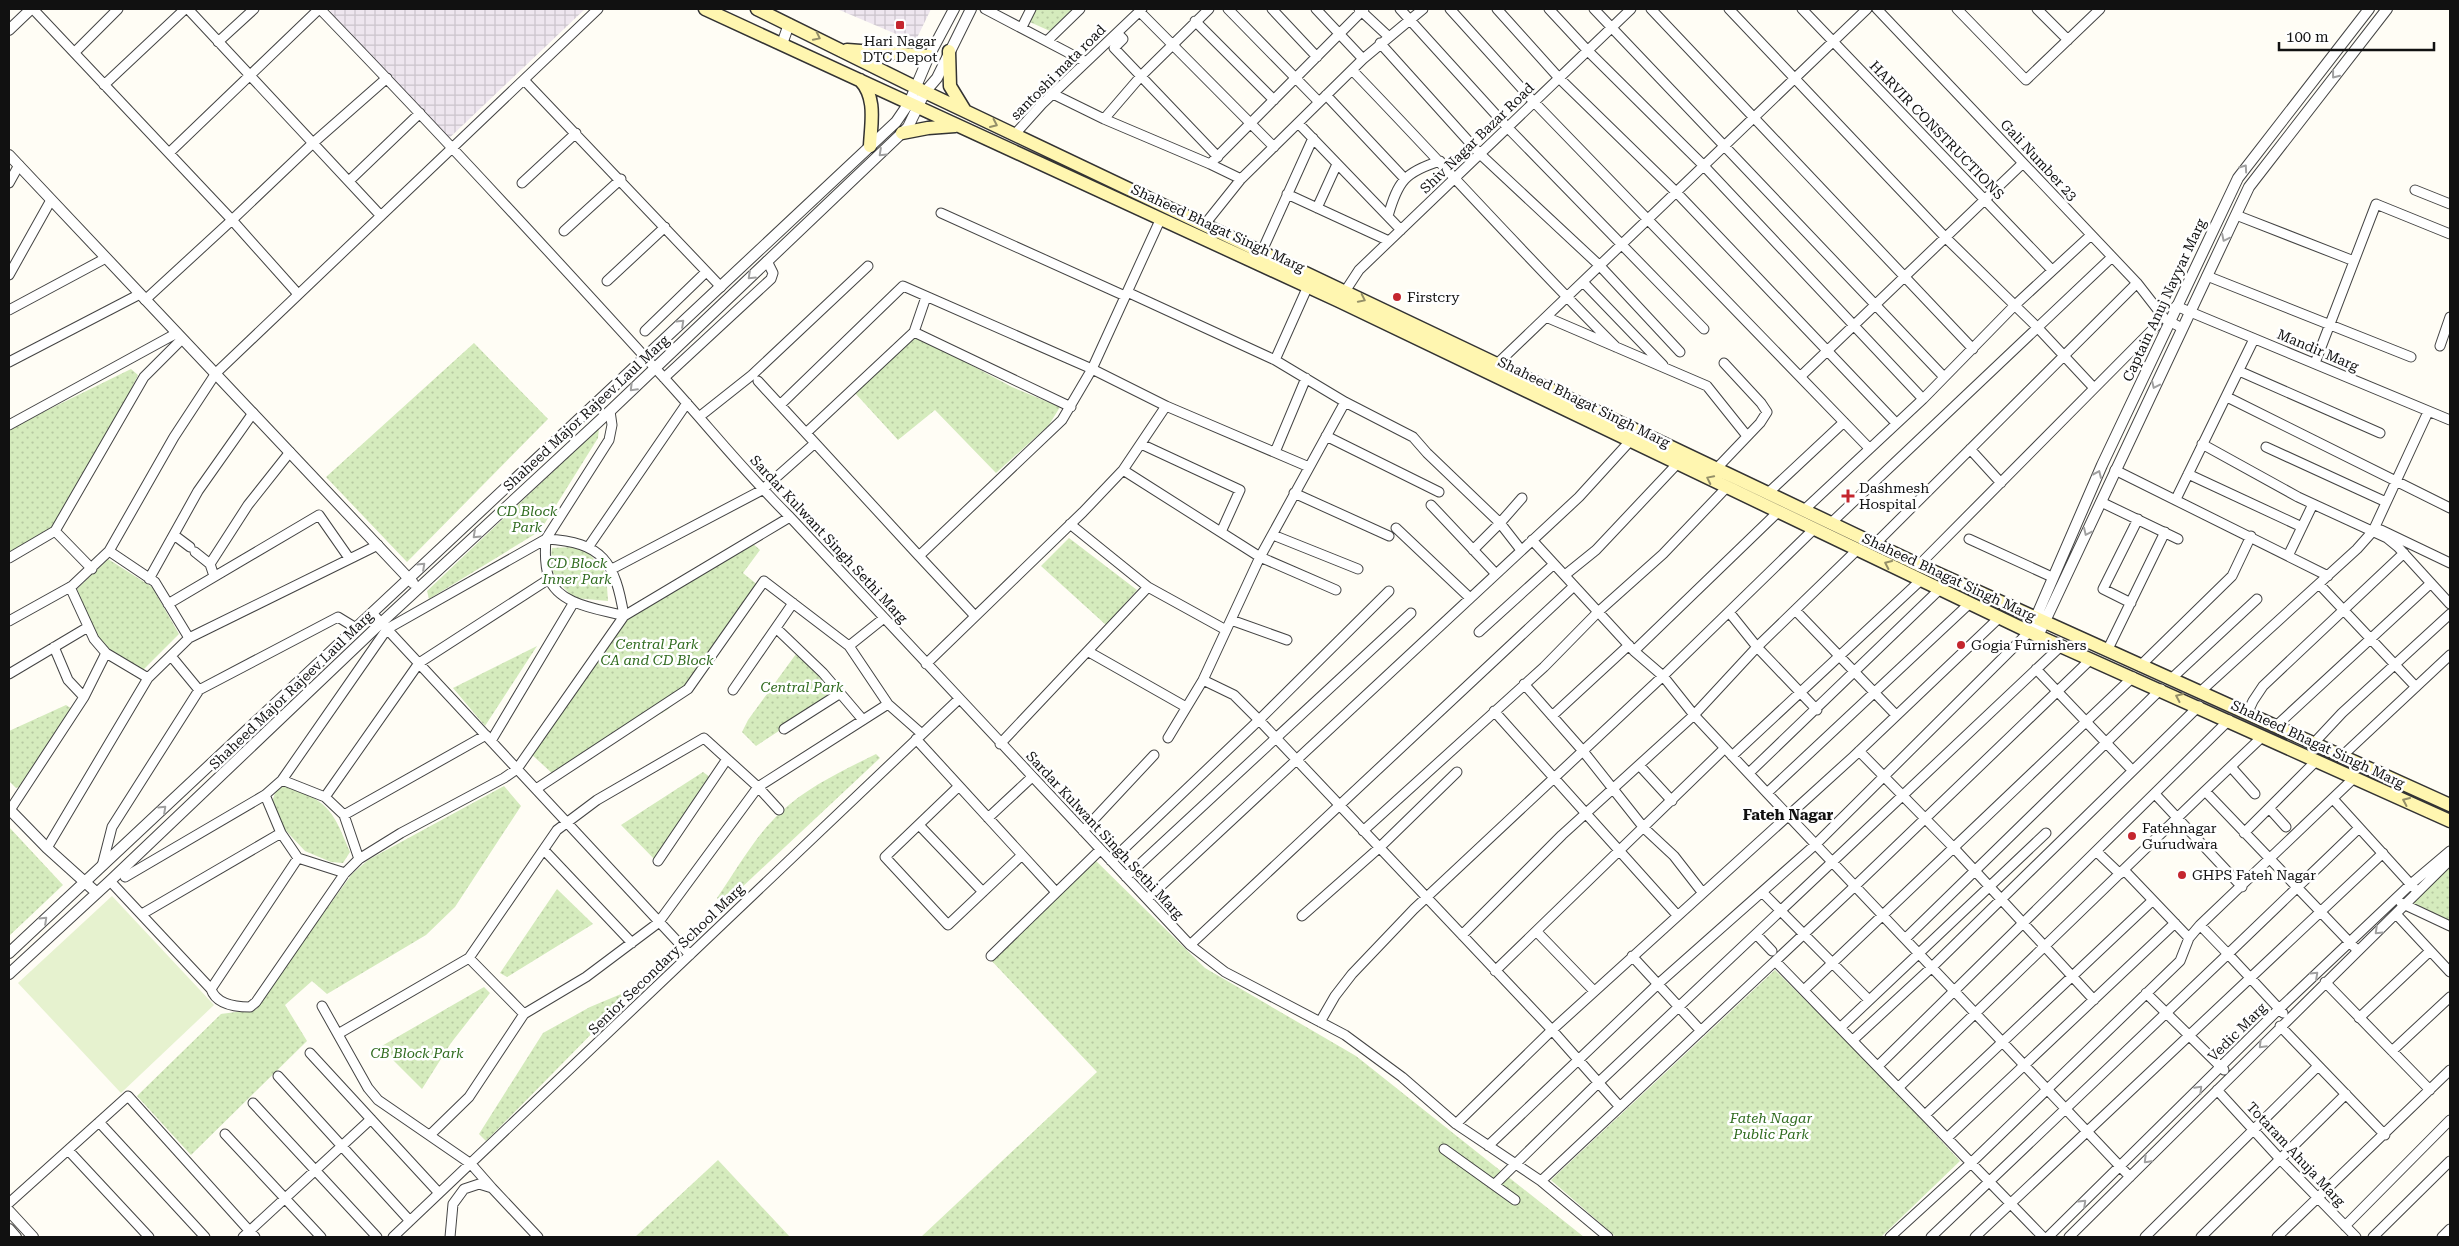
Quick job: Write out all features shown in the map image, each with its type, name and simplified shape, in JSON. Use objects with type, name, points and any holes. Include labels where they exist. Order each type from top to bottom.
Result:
[{"type":"main road","name":"Shaheed Bhagat Singh Marg","points":[[705,9],[1308,286],[1342,295],[1498,363],[1919,565],[2450,806]]},
{"type":"main road","name":"Shaheed Bhagat Singh Marg","points":[[757,9],[921,90],[1262,251],[1342,295],[1778,512],[2061,646],[2199,706],[2450,821]]},
{"type":"main road","points":[[842,50],[929,56]]},
{"type":"main road","points":[[949,51],[950,86],[965,110]]},
{"type":"main road","points":[[860,80],[867,88],[871,101],[870,146]]},
{"type":"main road","points":[[902,133],[928,128],[958,126]]},
{"type":"street","points":[[9,30],[32,9],[232,220],[298,294]]},
{"type":"street","points":[[74,52],[118,9]]},
{"type":"street","points":[[104,84],[186,9],[381,216]]},
{"type":"street","points":[[218,42],[254,9]]},
{"type":"street","points":[[169,153],[320,9]]},
{"type":"street","name":"Sardar Kulwant Singh Sethi Marg","points":[[320,9],[453,147],[664,378],[762,490],[790,516],[958,699],[1190,945],[1225,972],[1345,1035],[1402,1077],[1456,1124],[1541,1181],[1608,1237]]},
{"type":"street","points":[[9,621],[70,587],[92,569],[109,551],[174,437],[216,373],[598,9]]},
{"type":"street","name":"Shaheed Major Rajeev Laul Marg","points":[[9,974],[384,626],[418,588],[610,411],[654,367],[902,133],[921,90],[929,56],[954,9]]},
{"type":"street","name":"Shaheed Major Rajeev Laul Marg","points":[[921,90],[937,78],[971,9]]},
{"type":"street","points":[[985,9],[1086,62]]},
{"type":"street","points":[[1022,28],[1031,9]]},
{"type":"street","points":[[1048,41],[1080,9]]},
{"type":"street","points":[[1104,119],[1141,76],[1209,9]]},
{"type":"street","points":[[1228,9],[1319,102]]},
{"type":"street","points":[[1272,9],[1317,57]]},
{"type":"street","points":[[1316,9],[1363,59]]},
{"type":"street","points":[[1400,9],[1508,128],[1704,329]]},
{"type":"street","points":[[1205,224],[1241,179],[1326,95],[1380,43],[1423,9]]},
{"type":"street","points":[[1450,9],[1534,102],[1869,448]]},
{"type":"street","points":[[1496,9],[1559,78],[1677,193],[1896,422]]},
{"type":"street","points":[[1549,9],[1588,51],[1704,166],[1853,327],[1923,399]]},
{"type":"street","points":[[1594,9],[1944,377]]},
{"type":"street","name":"Shiv Nagar Bazar Road","points":[[1342,295],[1359,270],[1632,9]]},
{"type":"street","points":[[1650,9],[1972,349]]},
{"type":"street","points":[[1729,9],[1946,238],[2038,328],[2063,357],[2094,388]]},
{"type":"street","name":"HARVIR CONSTRUCTIONS","points":[[1802,9],[2052,270]]},
{"type":"street","points":[[1498,363],[1867,9]]},
{"type":"street","name":"Gali Number 23","points":[[1877,9],[2112,257],[2169,321],[2182,328]]},
{"type":"street","points":[[1957,9],[2026,80],[2095,11]]},
{"type":"street","points":[[2037,9],[2068,40]]},
{"type":"street","name":"Captain Anuj Nayyar Marg","points":[[2040,620],[2052,577],[2169,321],[2238,178],[2369,9]]},
{"type":"street","name":"Captain Anuj Nayyar Marg","points":[[2034,633],[2101,502],[2249,187],[2386,9]]},
{"type":"street","points":[[1141,10],[1173,46],[1274,147]]},
{"type":"street","name":"santoshi mata road","points":[[1015,134],[1053,94],[1141,10]]},
{"type":"street","points":[[1210,164],[1339,35],[1361,10],[1388,36]]},
{"type":"street","points":[[1195,21],[1274,100]]},
{"type":"street","points":[[782,44],[789,24]]},
{"type":"street","points":[[2351,31],[2362,40]]},
{"type":"street","points":[[1117,33],[1123,40],[1114,48],[1218,157]]},
{"type":"street","points":[[1380,43],[1480,154],[1600,266],[1680,352]]},
{"type":"street","points":[[1352,70],[1456,178],[1566,298],[1616,347]]},
{"type":"street","points":[[9,362],[143,297],[232,220],[313,143],[388,78]]},
{"type":"street","points":[[524,80],[721,287]]},
{"type":"street","points":[[1053,94],[1104,119],[1241,179]]},
{"type":"street","points":[[1326,95],[1404,178]]},
{"type":"street","name":"Shaheed Major Rajeev Laul Marg","points":[[9,953],[914,105]]},
{"type":"street","points":[[348,181],[420,113]]},
{"type":"street","points":[[1298,123],[1401,230]]},
{"type":"street","points":[[522,183],[576,133]]},
{"type":"street","points":[[1262,251],[1313,138]]},
{"type":"street","points":[[9,155],[418,588]]},
{"type":"street","points":[[1388,216],[1394,195],[1404,178],[1416,169],[1440,161]]},
{"type":"street","points":[[1801,376],[2023,163]]},
{"type":"street","points":[[1317,208],[1338,164]]},
{"type":"street","points":[[9,183],[19,166]]},
{"type":"street","points":[[564,231],[620,179]]},
{"type":"street","points":[[2415,190],[2450,204]]},
{"type":"street","points":[[1287,194],[1389,242]]},
{"type":"street","points":[[9,275],[51,200]]},
{"type":"street","points":[[2315,363],[2376,204],[2450,234]]},
{"type":"street","points":[[940,213],[1275,360],[1345,402],[1413,436],[1427,453],[1500,523],[1521,550]]},
{"type":"street","points":[[2236,215],[2354,262]]},
{"type":"street","points":[[919,556],[1062,420],[1092,369],[1161,218]]},
{"type":"street","points":[[607,281],[665,227]]},
{"type":"street","points":[[1804,510],[1896,422],[1923,399],[2014,306],[2091,235]]},
{"type":"street","points":[[1832,523],[2112,257]]},
{"type":"street","points":[[9,310],[106,258]]},
{"type":"street","points":[[664,378],[771,278],[773,273],[767,261]]},
{"type":"street","points":[[699,417],[752,375],[868,266]]},
{"type":"street","points":[[645,331],[706,272]]},
{"type":"street","points":[[2207,276],[2411,357]]},
{"type":"street","points":[[1583,282],[1667,369]]},
{"type":"street","points":[[1875,544],[2137,284]]},
{"type":"street","points":[[780,406],[902,286],[1092,369],[1166,406],[1309,467]]},
{"type":"street","points":[[1275,360],[1308,286]]},
{"type":"street","points":[[806,433],[914,332],[926,297]]},
{"type":"street","name":"Mandir Marg","points":[[2176,306],[2450,420]]},
{"type":"street","points":[[1546,317],[1707,386],[1747,436]]},
{"type":"street","points":[[2440,346],[2450,317]]},
{"type":"street","points":[[1919,565],[2158,325]]},
{"type":"street","points":[[914,332],[1071,407]]},
{"type":"street","points":[[9,425],[179,336]]},
{"type":"street","points":[[9,558],[56,531],[144,377],[179,336]]},
{"type":"street","points":[[2176,499],[2254,339]]},
{"type":"street","points":[[1717,468],[1766,416],[1767,412],[1724,363]]},
{"type":"street","points":[[2239,371],[2380,433]]},
{"type":"street","points":[[1275,452],[1306,378]]},
{"type":"street","points":[[758,381],[975,616]]},
{"type":"street","points":[[2226,397],[2450,508]]},
{"type":"street","points":[[1168,738],[1203,680],[1260,558],[1345,402]]},
{"type":"street","points":[[589,546],[686,403]]},
{"type":"street","points":[[926,664],[1123,470],[1166,406]]},
{"type":"street","points":[[125,877],[265,795],[282,780],[384,626],[546,539],[609,440],[612,426],[610,411]]},
{"type":"street","points":[[2200,692],[2328,576],[2373,531],[2428,412]]},
{"type":"street","points":[[149,579],[198,491],[253,413]]},
{"type":"street","points":[[1768,493],[1844,422]]},
{"type":"street","points":[[1326,436],[1439,492]]},
{"type":"street","points":[[1147,899],[1578,497],[1631,440]]},
{"type":"street","points":[[612,569],[762,490],[815,443]]},
{"type":"street","points":[[1141,444],[1240,490],[1221,532]]},
{"type":"street","points":[[2202,444],[2313,504],[2387,538],[2404,553],[2450,604]]},
{"type":"street","points":[[2266,447],[2386,502]]},
{"type":"street","points":[[1970,449],[2001,483]]},
{"type":"street","points":[[210,564],[248,505],[290,452]]},
{"type":"street","points":[[1565,575],[1596,550],[1678,463]]},
{"type":"street","points":[[1123,470],[1260,558],[1336,590]]},
{"type":"street","points":[[2115,470],[2251,536],[2328,576]]},
{"type":"street","points":[[2188,474],[2302,527]]},
{"type":"street","points":[[1362,831],[1544,667],[1598,612],[1663,554],[1727,487]]},
{"type":"street","points":[[1294,493],[1389,536]]},
{"type":"street","points":[[1472,550],[1522,498]]},
{"type":"street","points":[[2101,502],[2178,539]]},
{"type":"street","points":[[2288,556],[2313,504]]},
{"type":"street","points":[[1431,505],[1496,574]]},
{"type":"street","points":[[1552,716],[1632,648],[1778,512]]},
{"type":"street","points":[[168,604],[319,515],[349,558]]},
{"type":"street","points":[[110,881],[211,989],[218,1000],[236,1007],[250,1008],[345,873],[359,859],[517,769],[624,616],[790,516]]},
{"type":"street","points":[[2130,602],[2103,589],[2138,519]]},
{"type":"street","points":[[1070,524],[1148,587],[1226,630]]},
{"type":"street","points":[[1396,528],[1470,598]]},
{"type":"street","points":[[1320,1022],[1335,996],[1352,974],[1426,898],[1663,676],[1814,529]]},
{"type":"street","points":[[2373,531],[2383,530],[2450,563]]},
{"type":"street","points":[[56,531],[92,569]]},
{"type":"street","points":[[2107,651],[2165,532]]},
{"type":"street","points":[[174,535],[210,564],[214,576]]},
{"type":"street","points":[[1273,535],[1358,569]]},
{"type":"street","points":[[2140,666],[2232,576],[2251,536]]},
{"type":"street","points":[[1969,538],[2052,577]]},
{"type":"street","points":[[546,539],[570,540],[589,546],[612,569],[620,593],[624,616]]},
{"type":"street","points":[[546,539],[549,579],[559,592],[574,602],[624,616]]},
{"type":"street","points":[[1532,540],[1632,648],[1663,676],[1694,715],[1732,756],[2130,1177]]},
{"type":"street","points":[[47,848],[148,678],[189,638],[378,545]]},
{"type":"street","points":[[1462,935],[1562,836],[1694,715],[1757,647],[1858,550]]},
{"type":"street","points":[[109,551],[154,582],[189,638]]},
{"type":"street","points":[[2247,714],[2252,701],[2263,686],[2404,553]]},
{"type":"street","points":[[1479,632],[1554,564]]},
{"type":"street","points":[[325,797],[419,663],[549,579]]},
{"type":"street","points":[[1732,756],[1921,580]]},
{"type":"street","points":[[536,790],[688,689],[764,581],[849,646],[888,704],[919,737],[959,786],[1056,892]]},
{"type":"street","points":[[2275,727],[2369,638],[2431,583]]},
{"type":"street","points":[[2319,584],[2416,687]]},
{"type":"street","points":[[1190,945],[1574,586]]},
{"type":"street","points":[[70,587],[88,627],[106,653],[148,678]]},
{"type":"street","points":[[1000,744],[1089,652],[1148,587]]},
{"type":"street","points":[[1749,773],[1817,710],[1940,589]]},
{"type":"street","points":[[1111,861],[1259,720],[1389,591]]},
{"type":"street","points":[[2171,679],[2257,598]]},
{"type":"street","points":[[344,816],[488,738],[574,602]]},
{"type":"street","points":[[733,690],[793,603]]},
{"type":"street","points":[[1767,793],[1970,603]]},
{"type":"street","points":[[1795,610],[1896,715]]},
{"type":"street","points":[[1126,877],[1411,612]]},
{"type":"street","points":[[1729,612],[1757,647],[1817,710]]},
{"type":"street","points":[[372,613],[658,923],[690,955]]},
{"type":"street","points":[[2313,744],[2395,664],[2450,614]]},
{"type":"street","points":[[102,866],[112,826],[199,690],[338,617],[356,628]]},
{"type":"street","points":[[1456,1124],[1552,1030],[1859,751],[2000,617]]},
{"type":"street","points":[[849,646],[884,618]]},
{"type":"street","points":[[1231,620],[1287,640]]},
{"type":"street","points":[[9,674],[88,627]]},
{"type":"street","points":[[776,628],[823,674],[863,720]]},
{"type":"street","points":[[1488,1146],[1658,984],[1816,844],[1884,776],[2034,633]]},
{"type":"street","points":[[1494,1185],[1598,1083],[2061,646]]},
{"type":"street","points":[[54,647],[68,680],[84,697]]},
{"type":"street","points":[[1089,652],[1186,707]]},
{"type":"street","points":[[97,893],[47,848],[9,809],[84,697],[106,653]]},
{"type":"street","points":[[2341,757],[2450,655]]},
{"type":"street","points":[[171,656],[199,690]]},
{"type":"street","points":[[1541,1181],[1855,886],[2091,659]]},
{"type":"street","points":[[2036,670],[2132,770]]},
{"type":"street","points":[[1804,990],[2133,677]]},
{"type":"street","points":[[1203,680],[1234,695],[1276,737],[1362,831],[1552,1030],[1620,1107]]},
{"type":"street","points":[[1524,684],[1614,787],[1644,828],[1674,856],[1702,892]]},
{"type":"street","points":[[1905,939],[2161,689]]},
{"type":"street","points":[[784,729],[839,694]]},
{"type":"street","name":"Senior Secondary School Marg","points":[[393,1237],[958,699]]},
{"type":"street","points":[[430,1135],[469,1097],[524,1014],[586,977],[658,923],[758,787],[888,704]]},
{"type":"street","points":[[1853,1040],[1931,968],[2199,706]]},
{"type":"street","points":[[1494,711],[1588,814],[1677,916]]},
{"type":"street","points":[[1878,1066],[2229,720]]},
{"type":"street","points":[[1898,1088],[2263,736]]},
{"type":"street","points":[[338,1034],[468,958],[557,830],[596,800],[704,738],[758,787],[779,810]]},
{"type":"street","points":[[1495,970],[1621,851],[1725,748]]},
{"type":"street","points":[[1859,751],[1954,847],[1974,872],[2002,899],[2094,1000]]},
{"type":"street","points":[[1083,831],[1154,755]]},
{"type":"street","points":[[658,861],[727,758]]},
{"type":"street","points":[[2244,833],[2316,761]]},
{"type":"street","points":[[1639,765],[1672,801]]},
{"type":"street","points":[[2231,767],[2255,794]]},
{"type":"street","points":[[1302,916],[1379,848],[1457,772]]},
{"type":"street","points":[[988,818],[1032,777]]},
{"type":"street","points":[[1891,1237],[1971,1163],[2180,961],[2189,938],[2200,925],[2334,800],[2354,778]]},
{"type":"street","points":[[282,780],[325,797],[344,816],[359,859]]},
{"type":"street","points":[[959,786],[885,857],[948,925],[1022,855]]},
{"type":"street","points":[[2205,791],[2358,951]]},
{"type":"street","points":[[2155,794],[2242,887]]},
{"type":"street","points":[[265,795],[281,833],[298,858],[345,873]]},
{"type":"street","points":[[2334,800],[2418,892]]},
{"type":"street","points":[[2269,808],[2286,827]]},
{"type":"street","points":[[919,825],[983,892]]},
{"type":"street","points":[[1930,1237],[2360,828]]},
{"type":"street","points":[[142,914],[281,833]]},
{"type":"street","points":[[1841,1027],[2046,833]]},
{"type":"street","points":[[544,850],[632,943]]},
{"type":"street","points":[[992,956],[1100,850]]},
{"type":"street","points":[[2096,851],[2122,872],[2189,938]]},
{"type":"street","name":"Vedic Marg","points":[[2048,1237],[2279,1009],[2411,884],[2450,851]]},
{"type":"street","points":[[1975,1237],[2382,853]]},
{"type":"street","points":[[211,989],[298,858]]},
{"type":"street","name":"Vedic Marg","points":[[2069,1237],[2280,1026],[2450,860]]},
{"type":"street","points":[[1762,892],[1831,964],[1869,1000]]},
{"type":"street","points":[[2395,899],[2450,926]]},
{"type":"street","points":[[1925,1115],[2152,901]]},
{"type":"street","points":[[2396,914],[2450,972]]},
{"type":"street","points":[[1948,1138],[2175,923]]},
{"type":"street","points":[[2200,925],[2288,1019]]},
{"type":"street","points":[[1537,932],[1594,991]]},
{"type":"street","points":[[1756,934],[1772,951]]},
{"type":"street","points":[[2359,1018],[2430,951]]},
{"type":"street","points":[[1632,956],[1701,1031]]},
{"type":"street","points":[[468,958],[524,1014]]},
{"type":"street","points":[[1775,961],[2043,1237]]},
{"type":"street","points":[[2325,982],[2430,1090]]},
{"type":"street","points":[[2146,993],[2231,1076]]},
{"type":"street","points":[[2392,1051],[2450,997]]},
{"type":"street","points":[[322,1006],[368,1088],[378,1100],[471,1164],[538,1237]]},
{"type":"street","points":[[2280,1026],[2385,1135]]},
{"type":"street","points":[[310,1053],[440,1193]]},
{"type":"street","points":[[2145,1237],[2318,1066]]},
{"type":"street","points":[[2277,1237],[2385,1135],[2450,1070]]},
{"type":"street","points":[[278,1076],[410,1221]]},
{"type":"street","name":"Totaram Ahuja Marg","points":[[2217,1090],[2355,1237]]},
{"type":"street","points":[[2201,1237],[2346,1094]]},
{"type":"street","points":[[9,1203],[128,1096],[249,1235],[285,1198],[371,1119]]},
{"type":"street","points":[[253,1103],[377,1237]]},
{"type":"street","points":[[2345,1226],[2450,1120]]},
{"type":"street","points":[[100,1122],[205,1237]]},
{"type":"street","points":[[225,1134],[321,1237]]},
{"type":"street","points":[[1444,1149],[1515,1200]]},
{"type":"street","points":[[68,1150],[149,1237]]},
{"type":"street","points":[[2373,1237],[2450,1161]]},
{"type":"street","points":[[450,1237],[453,1204],[464,1189],[479,1184],[492,1188]]},
{"type":"street","points":[[9,1211],[33,1237]]},
{"type":"street","points":[[9,1229],[16,1237]]},
{"type":"street","points":[[2442,1237],[2450,1229]]},
{"type":"shaded area","points":[[332,9],[585,9],[443,144],[324,17]]},
{"type":"shaded area","name":"Hari Nagar DTC Depot","points":[[837,9],[931,9],[915,42]]},
{"type":"green space","points":[[1028,9],[1074,9],[1050,31],[1023,19]]},
{"type":"green space","points":[[913,334],[1012,387],[1060,407],[1049,425],[996,473],[935,410],[898,440],[855,393]]},
{"type":"green space","points":[[474,343],[548,419],[407,562],[326,477]]},
{"type":"green space","points":[[131,369],[138,375],[119,414],[51,529],[9,552],[9,429]]},
{"type":"green space","name":"CD Block Park","points":[[599,428],[598,438],[540,531],[429,599],[427,591]]},
{"type":"green space","points":[[1069,538],[1137,590],[1106,625],[1041,566]]},
{"type":"green space","name":"Central Park CA and CD Block","points":[[751,542],[760,550],[743,573],[759,586],[691,689],[667,710],[554,775],[530,753],[623,614]]},
{"type":"green space","name":"CD Block Inner Park","points":[[572,547],[586,550],[606,573],[608,601],[574,598],[555,576],[551,564],[552,548]]},
{"type":"green space","points":[[108,559],[152,587],[179,634],[143,670],[110,650],[96,636],[77,589]]},
{"type":"green space","points":[[537,646],[485,726],[453,688]]},
{"type":"green space","name":"Central Park","points":[[796,654],[810,662],[837,693],[756,746],[742,732],[748,720]]},
{"type":"green space","points":[[66,705],[72,709],[19,787],[16,788],[9,781],[9,731]]},
{"type":"green space","points":[[876,754],[880,758],[723,905],[717,898],[755,842],[781,812],[814,787]]},
{"type":"green space","points":[[703,772],[710,777],[657,862],[621,825]]},
{"type":"green space","points":[[290,786],[323,804],[334,818],[350,852],[343,863],[331,862],[305,851],[274,818],[272,802],[277,787]]},
{"type":"green space","points":[[504,786],[521,806],[455,907],[426,935],[327,994],[312,981],[285,1005],[307,1041],[191,1155],[137,1096],[221,1014],[257,1009],[261,999],[352,874],[368,860]]},
{"type":"green space","points":[[9,827],[63,885],[9,936]]},
{"type":"green space","points":[[1093,858],[1205,968],[1356,1056],[1584,1237],[921,1237],[1097,1072],[988,957]]},
{"type":"green space","points":[[2437,859],[2450,863],[2450,921],[2404,903]]},
{"type":"green space","points":[[557,889],[593,924],[507,977],[500,973]]},
{"type":"green space","points":[[112,896],[214,1005],[121,1093],[18,983]]},
{"type":"green space","name":"Fateh Nagar Public Park","points":[[1775,970],[1866,1060],[1960,1161],[1881,1237],[1616,1237],[1551,1180]]},
{"type":"green space","name":"CB Block Park","points":[[484,987],[490,993],[451,1043],[422,1089],[380,1047]]},
{"type":"green space","points":[[633,989],[615,1010],[486,1141],[479,1134],[543,1033],[590,1007]]},
{"type":"green space","points":[[718,1160],[790,1237],[635,1237]]},
{"type":"place","name":"Hari Nagar DTC Depot","points":[[900,25]]},
{"type":"place","name":"Firstcry","points":[[1397,297]]},
{"type":"place","name":"Dashmesh Hospital","points":[[1848,496]]},
{"type":"place","name":"Gogia Furnishers","points":[[1961,645]]},
{"type":"place","name":"Fatehnagar Gurudwara","points":[[2132,836]]},
{"type":"place","name":"GHPS Fateh Nagar","points":[[2182,875]]},
{"type":"district","name":"Fateh Nagar","points":[[1788,815]]}]
